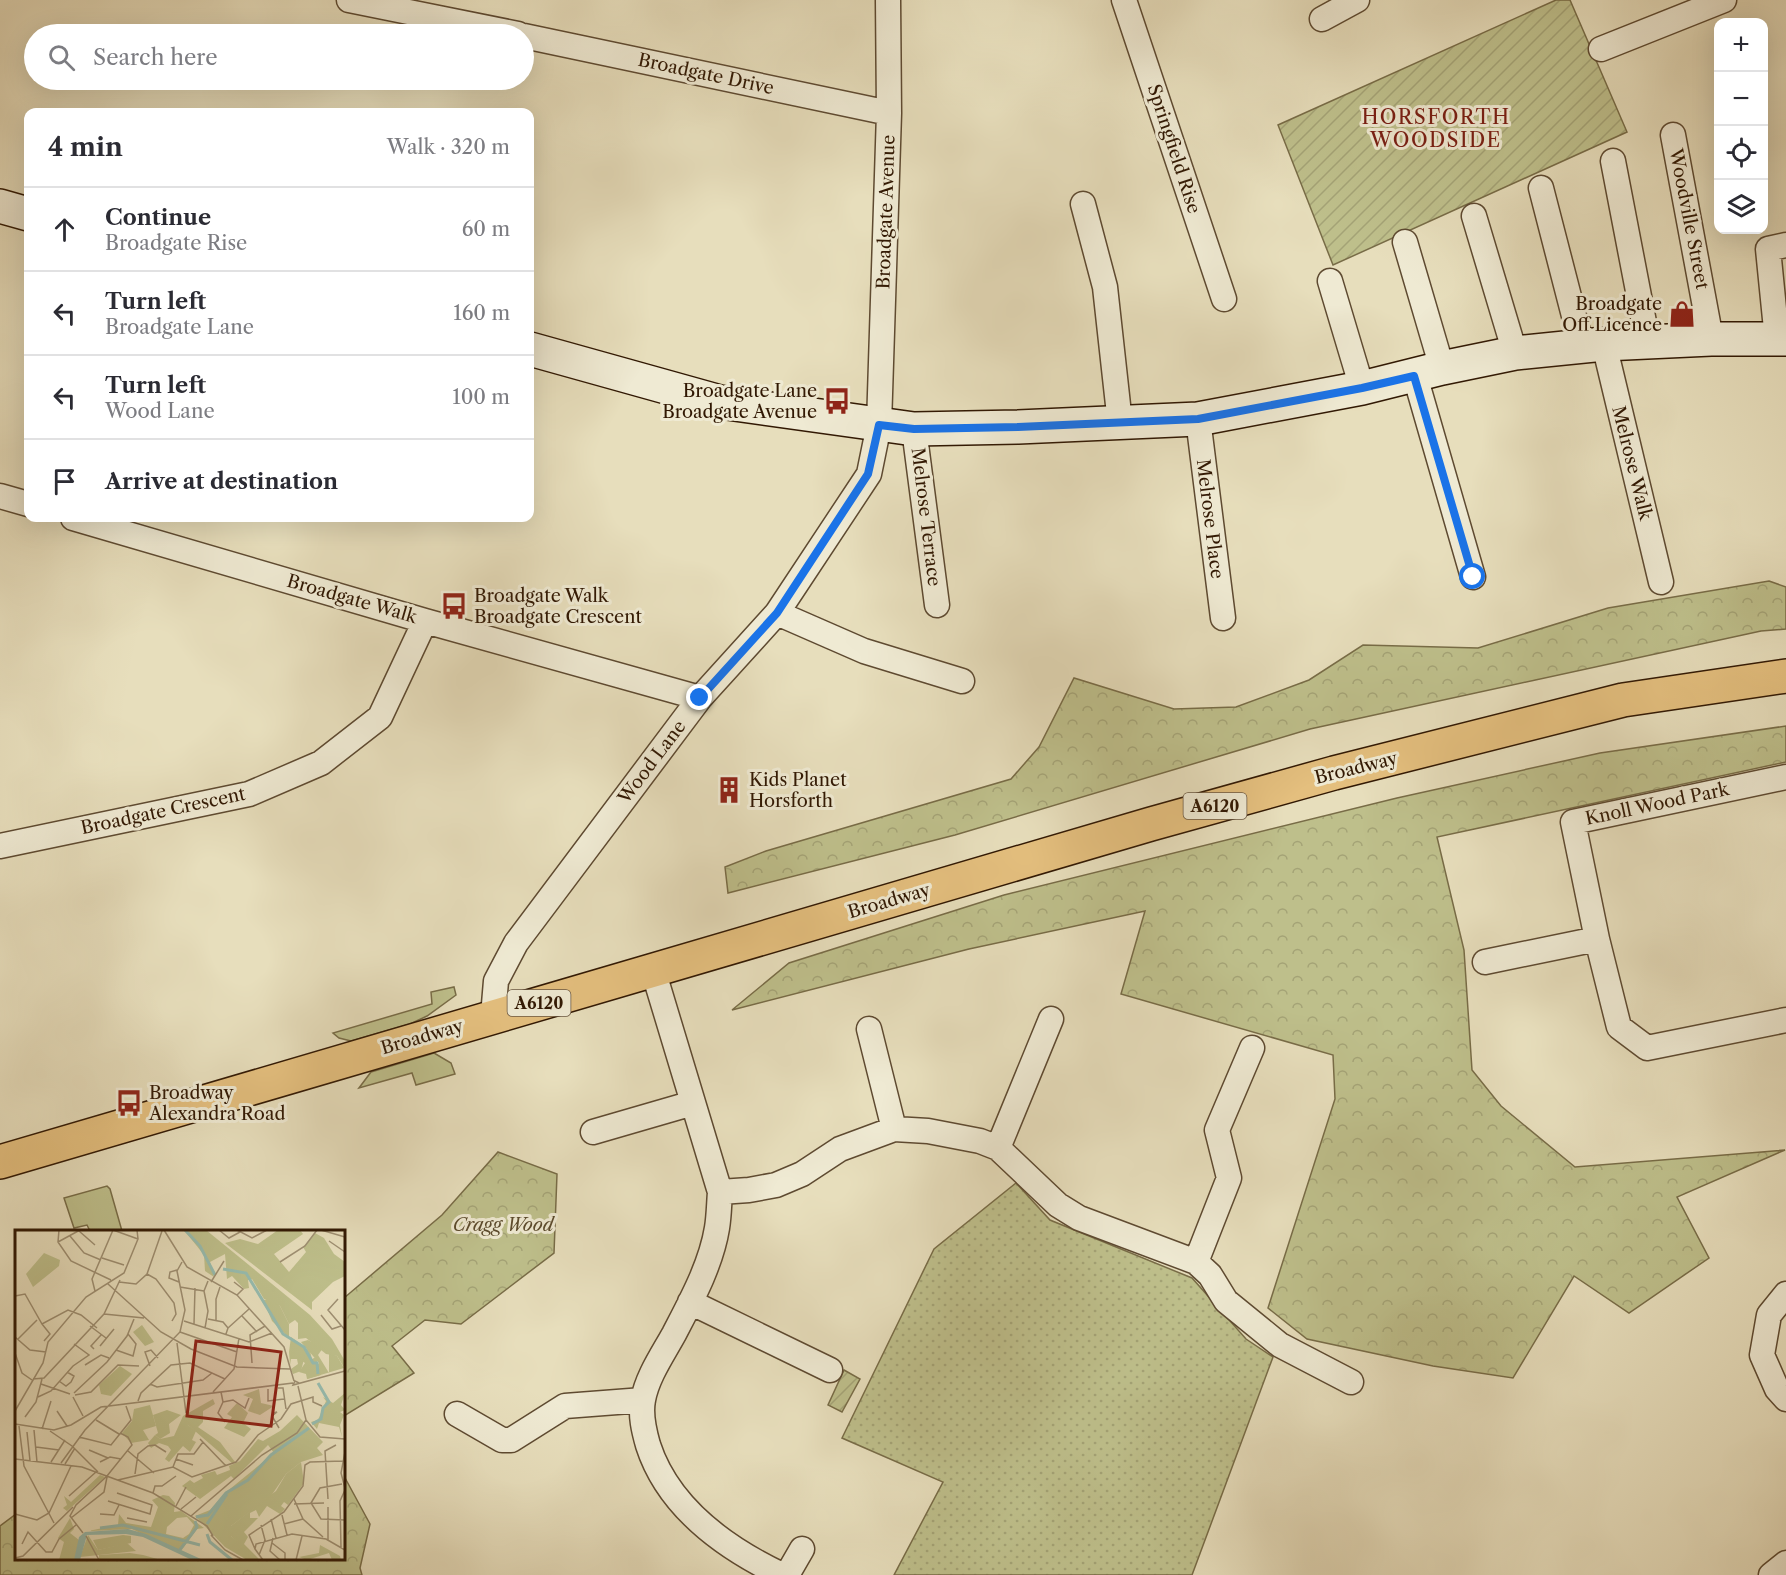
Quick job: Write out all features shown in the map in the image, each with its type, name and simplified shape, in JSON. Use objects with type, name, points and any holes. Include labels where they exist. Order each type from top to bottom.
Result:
[{"type":"highway","name":"Broadway","points":[[0,1162],[1151,824],[1334,773],[1623,700],[1786,676]]},
{"type":"street","points":[[349,0],[468,24]]},
{"type":"street","name":"Broadgate Avenue","points":[[879,425],[889,113],[888,0]]},
{"type":"street","name":"Springfield Rise","points":[[1124,0],[1224,299]]},
{"type":"street","points":[[1322,20],[1356,0]]},
{"type":"street","points":[[1601,49],[1724,0]]},
{"type":"street","name":"Broadgate Drive","points":[[534,38],[889,113]]},
{"type":"street","name":"Woodville Street","points":[[1673,135],[1711,339]]},
{"type":"street","points":[[1613,161],[1648,343]]},
{"type":"street","name":"Melrose Walk","points":[[1541,188],[1593,345],[1661,582]]},
{"type":"street","points":[[1083,204],[1105,287],[1120,423]]},
{"type":"street","points":[[0,206],[24,213]]},
{"type":"street","points":[[1474,216],[1515,354]]},
{"type":"street","points":[[1405,242],[1428,372],[1473,577]]},
{"type":"street","points":[[534,350],[720,402],[914,429],[1198,419],[1362,388],[1515,354],[1593,345],[1711,339],[1781,339],[1768,249],[1786,245]]},
{"type":"street","points":[[1330,281],[1362,388]]},
{"type":"street","name":"Melrose Place","points":[[1198,419],[1223,618]]},
{"type":"street","name":"Wood Lane","points":[[493,1016],[496,981],[516,943],[700,698],[777,613],[868,474],[879,425]]},
{"type":"street","name":"Melrose Terrace","points":[[914,429],[937,605]]},
{"type":"street","points":[[0,496],[24,503]]},
{"type":"street","name":"Broadgate Walk","points":[[87,522],[425,621],[700,698]]},
{"type":"street","points":[[777,613],[864,651],[962,681]]},
{"type":"street","name":"Broadgate Crescent","points":[[0,846],[249,794],[321,763],[380,717],[425,621]]},
{"type":"street","name":"Knoll Wood Park","points":[[1786,777],[1573,822],[1597,939],[1619,1027],[1647,1048],[1786,1020]]},
{"type":"street","points":[[1485,962],[1597,939]]},
{"type":"street","points":[[653,970],[720,1192],[717,1230],[707,1262],[690,1302],[651,1379],[643,1400],[642,1426],[652,1457],[665,1482],[685,1507],[714,1535],[754,1562],[782,1575]]},
{"type":"street","points":[[998,1148],[1051,1019]]},
{"type":"street","points":[[869,1029],[894,1129]]},
{"type":"street","points":[[1196,1262],[1229,1178],[1217,1130],[1252,1048]]},
{"type":"street","points":[[594,1132],[693,1103]]},
{"type":"street","points":[[720,1192],[776,1185],[802,1174],[840,1149],[894,1129],[928,1131],[980,1141],[998,1148],[1009,1156],[1058,1205],[1078,1218],[1196,1262],[1210,1275],[1226,1301],[1280,1345],[1352,1382]]},
{"type":"street","points":[[1786,1294],[1769,1316],[1762,1355],[1777,1389],[1786,1399]]},
{"type":"street","points":[[690,1302],[830,1370]]},
{"type":"street","points":[[457,1414],[502,1440],[511,1440],[565,1406],[643,1400]]},
{"type":"street","points":[[787,1575],[801,1549]]},
{"type":"street","points":[[1771,1575],[1786,1563]]},
{"type":"green space","points":[[1556,0],[1570,0],[1627,132],[1333,265],[1278,125]]},
{"type":"green space","points":[[1769,581],[1786,587],[1786,629],[1761,631],[1310,729],[955,835],[728,893],[725,867],[766,851],[1011,779],[1039,747],[1074,678],[1174,709],[1236,707],[1309,680],[1363,645],[1478,648],[1608,608]]},
{"type":"green space","points":[[1786,726],[1786,762],[1437,837],[1464,950],[1472,1070],[1501,1106],[1575,1167],[1785,1150],[1677,1197],[1709,1258],[1629,1313],[1574,1276],[1513,1378],[1433,1366],[1307,1339],[1268,1308],[1335,1099],[1333,1055],[1121,994],[1145,911],[969,949],[732,1010],[789,963],[1004,895],[1397,798],[1600,753]]},
{"type":"green space","points":[[454,987],[456,995],[427,1016],[410,1024],[351,1041],[339,1038],[333,1033],[432,1004],[431,992]]},
{"type":"green space","points":[[434,1053],[451,1063],[455,1074],[416,1085],[412,1073],[359,1088],[371,1072]]},
{"type":"green space","name":"Cragg Wood","points":[[498,1152],[557,1174],[554,1253],[461,1324],[425,1320],[392,1346],[414,1373],[345,1415],[345,1297],[442,1215]]},
{"type":"green space","points":[[1016,1183],[1050,1220],[1192,1278],[1246,1339],[1273,1357],[1192,1575],[894,1575],[943,1482],[842,1438],[934,1249]]},
{"type":"green space","points":[[107,1186],[110,1189],[122,1230],[90,1230],[87,1225],[74,1228],[64,1198]]},
{"type":"green space","points":[[844,1370],[860,1379],[842,1412],[828,1405]]},
{"type":"green space","points":[[345,1478],[370,1524],[360,1568],[362,1575],[0,1575],[0,1526],[15,1515],[15,1560],[345,1560]]},
{"type":"place","name":"Broadgate Off Licence","points":[[1682,314]]},
{"type":"place","name":"Broadgate Lane Broadgate Avenue","points":[[837,401]]},
{"type":"place","name":"Broadgate Walk Broadgate Crescent","points":[[454,606]]},
{"type":"place","name":"Kids Planet Horsforth","points":[[729,790]]},
{"type":"place","name":"Broadway Alexandra Road","points":[[129,1103]]},
{"type":"district","name":"HORSFORTH WOODSIDE","points":[[1436,128]]},
{"type":"route","points":[[700,698],[777,613],[868,474],[879,425],[914,429],[1198,419],[1414,376],[1473,577]]}]
